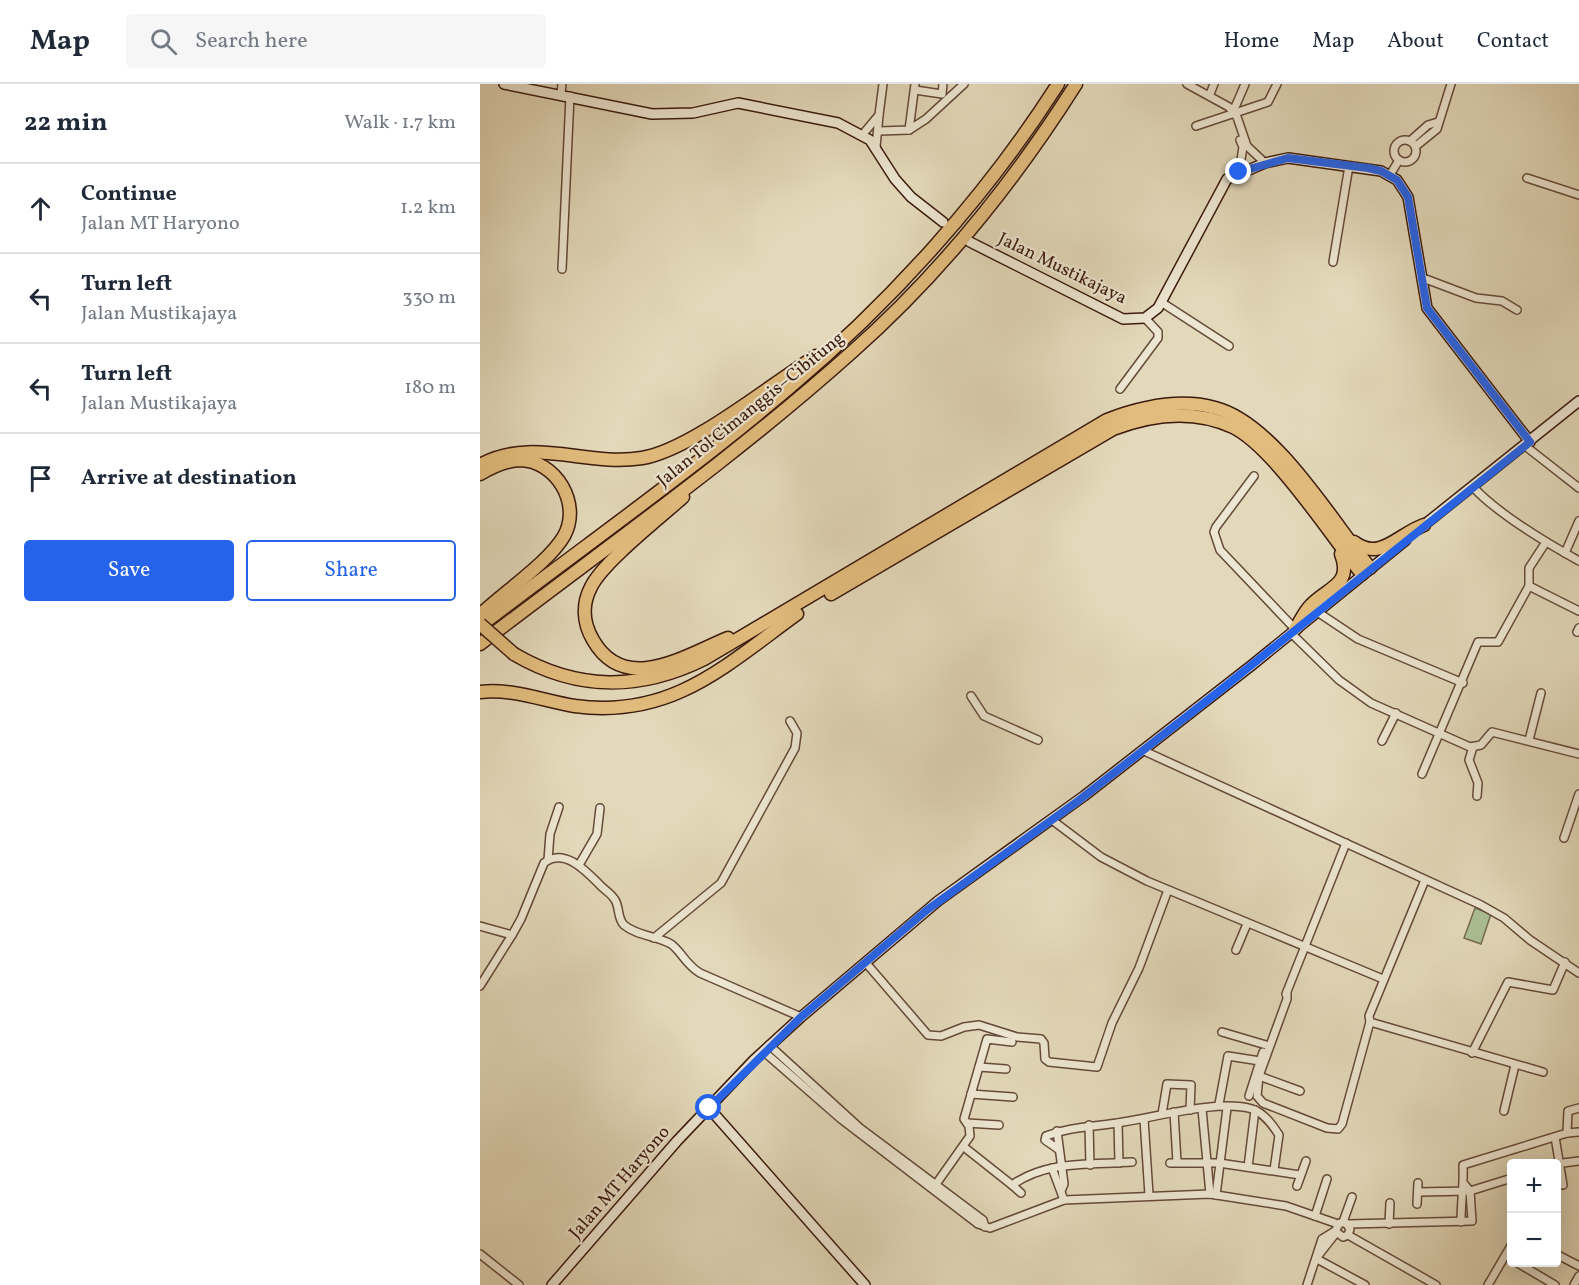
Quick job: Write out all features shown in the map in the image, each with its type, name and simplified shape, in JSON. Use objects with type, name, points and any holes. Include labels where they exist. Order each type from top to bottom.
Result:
[{"type":"highway","name":"Jalan Tol Cimanggis–Cibitung","points":[[480,625],[744,426],[843,340],[963,213],[1008,156],[1058,84]]},
{"type":"highway","name":"Jalan Tol Cimanggis–Cibitung","points":[[480,644],[754,435],[854,351],[913,293],[975,223],[1021,165],[1076,84]]},
{"type":"highway","points":[[480,465],[493,458],[521,451],[549,452],[606,460],[642,458],[657,454],[690,439],[843,340]]},
{"type":"highway","points":[[480,625],[511,657],[552,674],[577,680],[608,684],[635,682],[679,672],[1107,420],[1131,411],[1161,405],[1189,404],[1215,408],[1247,429],[1264,445],[1280,468],[1366,571]]},
{"type":"highway","points":[[480,636],[528,671],[574,687],[607,691],[636,690],[660,685],[708,666],[1113,429],[1162,415],[1191,416],[1247,429]]},
{"type":"highway","points":[[754,435],[600,573],[591,585],[584,613],[592,638],[600,650],[624,666],[641,669],[676,661],[764,624]]},
{"type":"highway","points":[[480,474],[508,461],[534,463],[545,468],[563,486],[570,511],[569,523],[557,546],[480,615]]},
{"type":"highway","points":[[1340,538],[1362,549],[1379,550],[1408,531],[1424,525]]},
{"type":"highway","points":[[1293,631],[1310,605],[1338,584],[1344,576],[1345,567],[1340,538]]},
{"type":"highway","points":[[480,692],[508,692],[600,708],[621,708],[663,700],[703,682],[797,614]]},
{"type":"street","points":[[504,84],[564,91],[624,110],[671,115],[738,103],[838,123],[863,135],[876,147],[891,174],[911,197],[943,222]]},
{"type":"street","points":[[876,147],[883,84]]},
{"type":"street","points":[[909,130],[915,87],[942,94],[943,84]]},
{"type":"street","points":[[879,131],[909,130],[964,84]]},
{"type":"street","points":[[1187,84],[1210,94],[1234,113],[1247,146],[1265,163]]},
{"type":"street","points":[[1210,94],[1215,84]]},
{"type":"street","points":[[1239,172],[1243,147],[1233,118],[1245,84]]},
{"type":"street","points":[[1196,126],[1268,102],[1277,84]]},
{"type":"street","points":[[1413,143],[1428,125],[1438,122],[1451,84]]},
{"type":"street","points":[[562,269],[564,91]]},
{"type":"street","points":[[863,135],[879,115]]},
{"type":"street","points":[[1402,140],[1413,143],[1416,153],[1413,159],[1406,162],[1399,160],[1395,153],[1396,145],[1402,140]]},
{"type":"street","name":"Jalan Mustikajaya","points":[[970,242],[1123,319],[1145,318],[1153,314],[1161,302],[1224,182],[1239,172],[1288,158],[1349,166],[1390,175]]},
{"type":"street","points":[[1399,160],[1390,175],[1408,197],[1427,308],[1527,444],[1579,488]]},
{"type":"street","points":[[1333,262],[1349,166]]},
{"type":"street","points":[[1527,178],[1579,195]]},
{"type":"street","points":[[1423,278],[1476,298],[1502,301],[1516,310]]},
{"type":"street","points":[[1161,302],[1229,346]]},
{"type":"street","points":[[1120,389],[1158,338],[1158,332],[1145,318]]},
{"type":"street","name":"Jalan MT Haryono","points":[[552,1285],[709,1108],[766,1048],[801,1017],[938,901],[1052,820],[1142,750],[1579,401]]},
{"type":"street","points":[[1254,476],[1216,527],[1215,538],[1220,550],[1232,564],[1339,680],[1371,703],[1473,747],[1481,746],[1492,732],[1579,754]]},
{"type":"street","points":[[1473,487],[1488,503],[1579,561]]},
{"type":"street","points":[[1565,553],[1579,521]]},
{"type":"street","points":[[1422,774],[1463,683],[1478,642],[1498,642],[1529,586],[1529,568],[1546,542]]},
{"type":"street","points":[[1529,586],[1579,611]]},
{"type":"street","points":[[1316,611],[1358,639],[1463,683]]},
{"type":"street","points":[[1529,740],[1541,693]]},
{"type":"street","points":[[971,696],[984,716],[1038,740]]},
{"type":"street","points":[[1382,741],[1396,713]]},
{"type":"street","points":[[654,938],[725,878],[795,748],[797,733],[790,721]]},
{"type":"street","points":[[1473,747],[1469,760],[1478,783],[1477,796]]},
{"type":"street","points":[[1142,750],[1458,894],[1504,918],[1530,940],[1579,973]]},
{"type":"street","points":[[1564,838],[1579,794]]},
{"type":"street","points":[[480,986],[521,920],[542,866],[548,860],[549,834],[559,807]]},
{"type":"street","points":[[579,865],[597,834],[600,808]]},
{"type":"street","points":[[1052,820],[1101,857],[1168,890],[1305,949],[1383,979]]},
{"type":"street","points":[[1249,1096],[1266,1045],[1346,843]]},
{"type":"street","points":[[548,860],[564,860],[579,865],[615,899],[623,924],[672,945],[687,965],[700,973],[801,1017]]},
{"type":"street","points":[[1287,992],[1287,999],[1259,1076],[1257,1096],[1263,1103],[1327,1128],[1338,1129],[1342,1124],[1370,1022],[1369,1016],[1425,880]]},
{"type":"street","points":[[866,963],[928,1035],[941,1036],[964,1027],[979,1025],[1017,1037],[1041,1039],[1044,1043],[1045,1059],[1049,1062],[1097,1067],[1112,1023],[1139,968],[1168,890]]},
{"type":"street","points":[[1236,950],[1246,924]]},
{"type":"street","points":[[480,926],[512,935]]},
{"type":"street","points":[[1472,1053],[1508,982],[1553,990],[1565,962]]},
{"type":"street","points":[[1370,1022],[1543,1072]]},
{"type":"street","points":[[1222,1032],[1266,1045]]},
{"type":"street","points":[[935,1187],[964,1148],[970,1132],[964,1119],[987,1039],[1012,1042]]},
{"type":"street","points":[[766,1048],[878,1145],[983,1220],[985,1227],[999,1227],[1064,1200],[1149,1195],[1213,1195],[1273,1203],[1315,1216],[1340,1227],[1350,1228],[1348,1235]]},
{"type":"street","points":[[1219,1104],[1228,1056],[1260,1061]]},
{"type":"street","points":[[1504,1111],[1515,1065]]},
{"type":"street","points":[[979,1066],[1006,1069]]},
{"type":"street","points":[[1259,1076],[1300,1091]]},
{"type":"street","points":[[1162,1114],[1167,1084],[1191,1085],[1190,1110]]},
{"type":"street","points":[[971,1094],[1013,1097]]},
{"type":"street","points":[[709,1108],[865,1285]]},
{"type":"street","points":[[1213,1195],[1227,1108]]},
{"type":"street","points":[[1058,1149],[1045,1139],[1046,1136],[1057,1131],[1190,1110],[1227,1108],[1255,1110],[1268,1120],[1278,1135],[1274,1170]]},
{"type":"street","points":[[1567,1133],[1568,1111],[1579,1108]]},
{"type":"street","points":[[1202,1109],[1205,1162],[1213,1195]]},
{"type":"street","points":[[1248,1167],[1255,1110]]},
{"type":"street","points":[[1174,1112],[1173,1162],[1219,1163],[1300,1175]]},
{"type":"street","points":[[1144,1119],[1149,1195]]},
{"type":"street","points":[[1118,1123],[1119,1163]]},
{"type":"street","points":[[967,1124],[999,1125]]},
{"type":"street","points":[[1089,1125],[1090,1165]]},
{"type":"street","points":[[1057,1131],[1064,1200]]},
{"type":"street","points":[[1307,1285],[1322,1239],[1340,1227],[1461,1222],[1473,1219],[1465,1189],[1463,1165],[1567,1133],[1579,1132]]},
{"type":"street","points":[[1555,1137],[1557,1159]]},
{"type":"street","points":[[964,1148],[1021,1193]]},
{"type":"street","points":[[1297,1186],[1306,1161]]},
{"type":"street","points":[[1561,1163],[1579,1161]]},
{"type":"street","points":[[1012,1185],[1061,1166],[1132,1162]]},
{"type":"street","points":[[1052,1168],[1062,1189]]},
{"type":"street","points":[[1561,1178],[1563,1185]]},
{"type":"street","points":[[1315,1216],[1327,1179]]},
{"type":"street","points":[[1418,1192],[1465,1189],[1507,1179]]},
{"type":"street","points":[[1417,1204],[1418,1183]]},
{"type":"street","points":[[1461,1222],[1465,1189]]},
{"type":"street","points":[[1352,1197],[1340,1227],[1342,1237],[1348,1235],[1436,1285]]},
{"type":"street","points":[[1389,1224],[1390,1203]]},
{"type":"street","points":[[480,1254],[519,1285]]},
{"type":"street","points":[[1561,1256],[1579,1266]]},
{"type":"street","points":[[1317,1258],[1365,1285]]},
{"type":"street","points":[[1492,1284],[1507,1260]]},
{"type":"street","points":[[1523,1267],[1555,1285]]},
{"type":"street","points":[[1574,1285],[1579,1276]]},
{"type":"green space","points":[[1475,908],[1491,914],[1481,944],[1464,938]]},
{"type":"route","points":[[709,1108],[764,1051],[801,1017],[927,910],[1078,801],[1530,442],[1427,308],[1424,302],[1423,278],[1408,197],[1397,180],[1381,171],[1368,168],[1288,158],[1239,172]]}]
